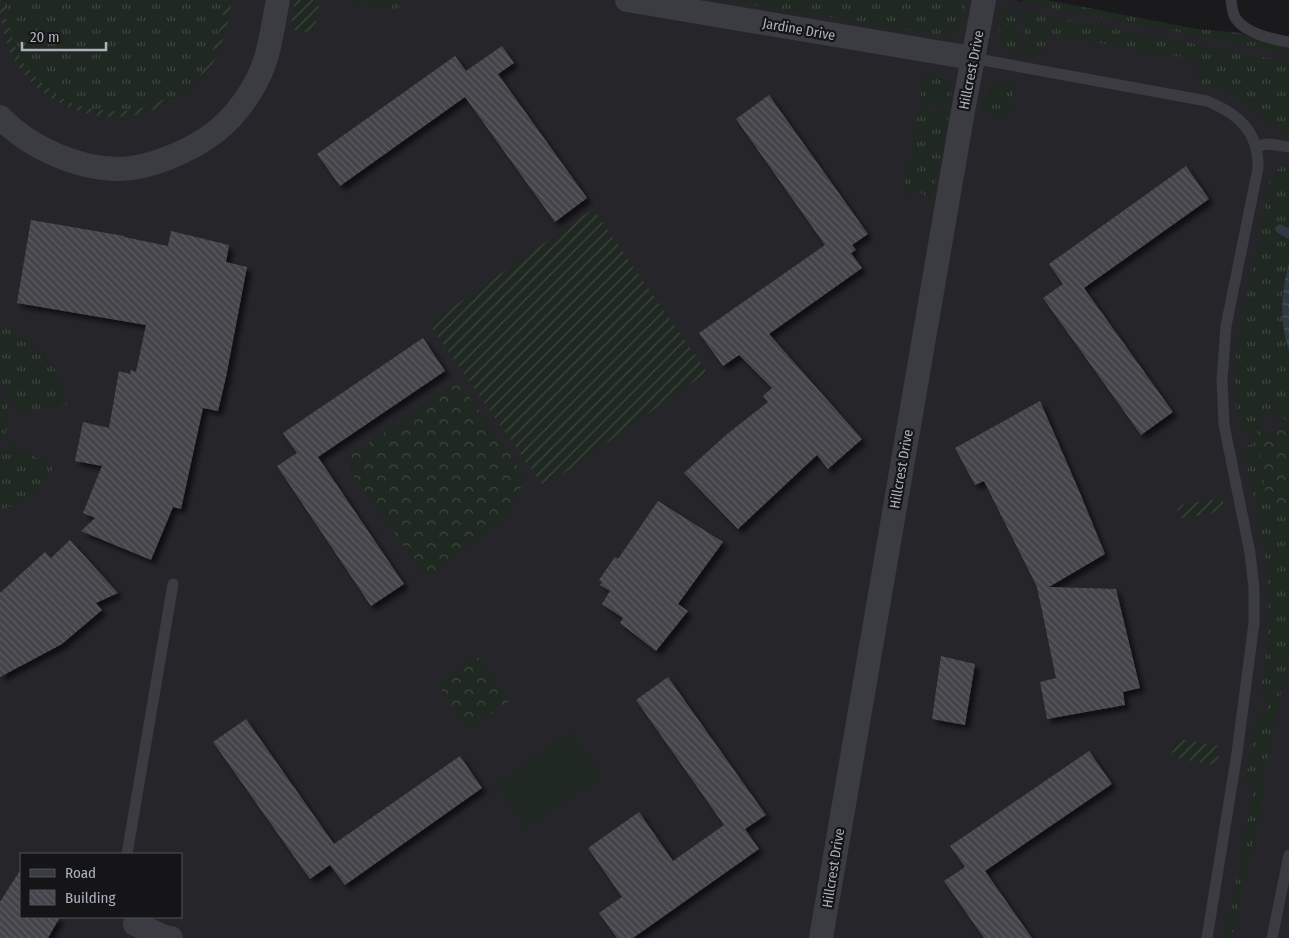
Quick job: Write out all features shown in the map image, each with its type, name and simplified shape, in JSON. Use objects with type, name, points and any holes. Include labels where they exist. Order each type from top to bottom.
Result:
[{"type":"street","points":[[0,117],[12,130],[33,143],[62,157],[103,168],[140,167],[174,155],[214,133],[230,119],[254,86],[267,56],[278,0]]},
{"type":"street","name":"Jardine Drive","points":[[630,0],[972,58]]},
{"type":"street","name":"Hillcrest Drive","points":[[821,938],[894,506],[972,58],[984,0]]},
{"type":"street","points":[[134,921],[165,937],[171,938]]},
{"type":"lane","points":[[1231,0],[1235,18],[1241,25],[1268,38],[1289,42]]},
{"type":"lane","points":[[972,58],[1207,101],[1222,106],[1244,123],[1251,133],[1256,146],[1258,168],[1226,326],[1222,380],[1224,425],[1250,553],[1254,588],[1254,623],[1238,753],[1207,938]]},
{"type":"lane","points":[[1256,146],[1269,144],[1289,147]]},
{"type":"lane","points":[[128,853],[173,584]]},
{"type":"lane","points":[[1272,938],[1289,855]]},
{"type":"shaded area","points":[[0,0],[1012,0],[1289,51],[1289,938],[0,938]]},
{"type":"green space","points":[[0,0],[4,0],[6,18],[15,47],[25,66],[59,97],[73,104],[93,109],[120,112],[146,107],[165,99],[173,101],[141,114],[111,117],[75,110],[58,102],[42,92],[17,65],[5,37],[1,19]]},
{"type":"green space","points":[[4,0],[225,0],[218,39],[203,73],[193,87],[173,101],[165,99],[146,107],[120,112],[93,109],[73,104],[59,97],[40,81],[25,66],[15,47],[6,18]]},
{"type":"green space","points":[[225,0],[232,0],[220,48],[209,69],[193,87],[215,46]]},
{"type":"green space","points":[[295,0],[314,0],[319,6],[313,36],[311,33],[295,30],[291,26]]},
{"type":"green space","points":[[341,0],[401,0],[399,8],[393,9]]},
{"type":"green space","points":[[727,0],[957,0],[965,3],[959,28],[951,34],[944,36]]},
{"type":"green space","points":[[1022,0],[1047,0],[1197,29],[1242,33],[1251,38],[1289,47],[1289,53],[1022,2]]},
{"type":"green space","points":[[1001,8],[1014,11],[1020,45],[1018,53],[1005,46],[1002,41],[999,29]]},
{"type":"green space","points":[[1020,11],[1289,62],[1289,134],[1274,127],[1229,92],[1199,82],[1197,76],[1199,60],[1047,34],[1042,52],[1037,56],[1027,55]]},
{"type":"green space","points":[[925,72],[939,76],[947,82],[951,92],[951,106],[920,100]]},
{"type":"green space","points":[[1006,82],[1013,83],[1008,116],[980,111],[987,92],[995,86]]},
{"type":"green space","points":[[919,106],[950,111],[932,199],[915,190],[912,190],[911,195],[904,191]]},
{"type":"green space","points":[[1289,162],[1289,423],[1273,410],[1271,413],[1267,410],[1257,423],[1261,426],[1256,434],[1282,511],[1289,512],[1289,660],[1273,727],[1272,745],[1263,774],[1264,799],[1236,913],[1232,938],[1225,938],[1254,787],[1245,784],[1256,719],[1260,711],[1267,712],[1270,699],[1262,697],[1261,689],[1269,628],[1269,594],[1265,554],[1246,460],[1245,446],[1253,444],[1250,431],[1243,432],[1236,403],[1237,348],[1256,247],[1261,247],[1264,235],[1259,234],[1268,186],[1273,174],[1282,165]]},
{"type":"green space","points":[[593,209],[707,372],[544,487],[429,324]]},
{"type":"green space","points":[[0,326],[26,338],[45,356],[59,378],[67,405],[16,412],[13,400],[0,383]]},
{"type":"green space","points":[[458,381],[526,478],[504,520],[426,577],[343,461]]},
{"type":"green space","points":[[0,393],[7,405],[9,418],[4,437],[0,443]]},
{"type":"green space","points":[[1273,410],[1289,423],[1289,512],[1274,507],[1266,497],[1256,434],[1261,426],[1274,436],[1284,424],[1271,413]]},
{"type":"green space","points":[[10,442],[53,468],[31,494],[0,510],[0,453]]},
{"type":"green space","points":[[1218,499],[1223,501],[1224,507],[1221,511],[1184,518],[1181,518],[1177,513],[1178,507],[1181,505]]},
{"type":"green space","points":[[477,656],[509,701],[469,729],[437,684]]},
{"type":"green space","points":[[571,733],[601,775],[526,827],[497,784]]},
{"type":"green space","points":[[1178,739],[1219,746],[1217,763],[1214,765],[1176,758],[1172,752],[1174,744]]},
{"type":"water","points":[[1289,263],[1289,351],[1282,318],[1282,307]]},
{"type":"building","points":[[502,46],[514,63],[498,74],[587,198],[555,222],[465,97],[340,186],[317,154],[455,56],[466,71]]},
{"type":"building","points":[[769,95],[868,234],[852,245],[856,250],[851,253],[862,268],[769,334],[862,439],[828,469],[817,455],[738,529],[684,473],[726,435],[768,402],[763,396],[772,388],[739,355],[723,366],[699,333],[825,245],[736,119]]},
{"type":"building","points":[[1186,166],[1209,199],[1084,288],[1173,412],[1141,435],[1043,298],[1063,284],[1049,264]]},
{"type":"building","points":[[31,220],[124,236],[168,246],[171,231],[229,245],[226,262],[247,267],[218,411],[203,408],[181,509],[173,507],[151,560],[81,531],[95,518],[83,513],[102,466],[75,461],[83,422],[109,428],[119,371],[130,374],[131,370],[136,372],[146,325],[17,303]]},
{"type":"building","points":[[423,338],[445,371],[318,457],[404,584],[371,606],[277,466],[297,453],[283,433]]},
{"type":"building","points":[[1040,401],[1105,554],[1049,587],[1116,589],[1140,688],[1123,692],[1125,705],[1047,719],[1040,682],[1056,678],[1037,587],[984,481],[975,485],[955,448]]},
{"type":"building","points":[[658,501],[723,542],[678,604],[688,611],[656,651],[620,623],[623,618],[602,604],[610,591],[600,585],[602,582],[599,580],[615,557],[618,559]]},
{"type":"building","points":[[70,540],[118,593],[96,603],[102,610],[62,644],[0,677],[0,593],[45,552],[51,558]]},
{"type":"building","points":[[941,656],[975,664],[965,725],[932,719]]},
{"type":"building","points":[[668,677],[766,815],[745,829],[759,849],[633,938],[617,938],[599,913],[622,897],[588,848],[639,812],[673,861],[724,825],[636,700]]},
{"type":"building","points":[[246,719],[334,844],[460,756],[482,788],[345,885],[330,865],[310,879],[213,742]]},
{"type":"building","points":[[1089,751],[1112,784],[985,871],[1032,938],[984,938],[944,881],[965,867],[950,846]]},
{"type":"building","points":[[20,871],[20,918],[59,918],[48,938],[0,938],[0,902]]},
{"type":"waterway","points":[[1280,229],[1289,234]]}]
